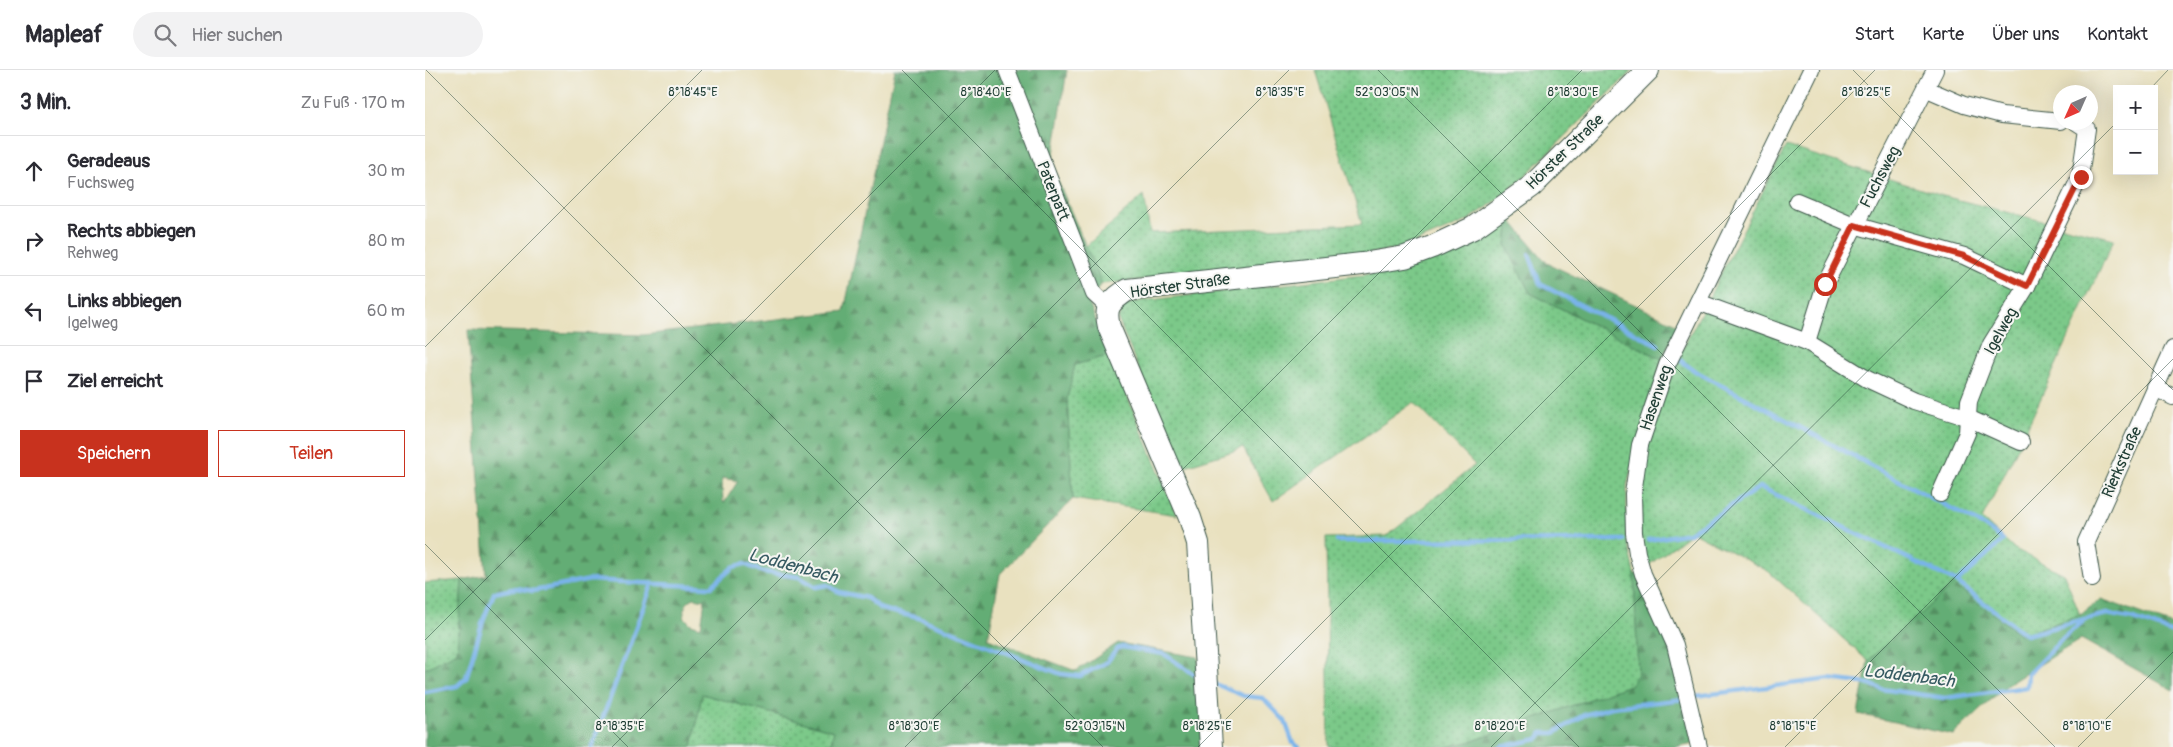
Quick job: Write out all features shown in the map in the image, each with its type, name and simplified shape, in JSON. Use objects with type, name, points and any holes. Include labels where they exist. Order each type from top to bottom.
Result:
[{"type":"street","name":"Paterpatt","points":[[1007,70],[1094,294],[1108,307]]},
{"type":"street","name":"Hörster Straße","points":[[1211,747],[1198,543],[1190,518],[1109,327],[1108,307],[1114,299],[1127,290],[1362,264],[1405,257],[1432,247],[1473,228],[1532,186],[1649,70]]},
{"type":"street","name":"Hasenweg","points":[[1699,747],[1675,645],[1643,574],[1637,553],[1634,533],[1633,494],[1640,445],[1667,365],[1811,70]]},
{"type":"street","name":"Fuchsweg","points":[[1807,342],[1825,284],[1935,70]]},
{"type":"street","points":[[1927,88],[1964,105],[2001,115],[2053,120]]},
{"type":"street","name":"Igelweg","points":[[1940,494],[1967,433],[1966,417],[1969,401],[1991,344],[2027,286],[2081,177],[2087,130]]},
{"type":"street","points":[[1797,201],[1854,225],[1964,256],[2027,286]]},
{"type":"street","points":[[1698,302],[1807,342],[1867,379],[1914,400],[1966,417],[2021,442]]},
{"type":"street","name":"Rierkstraße","points":[[2091,579],[2086,542],[2173,348]]},
{"type":"street","points":[[2155,388],[2173,397]]},
{"type":"green space","points":[[895,70],[1067,70],[1052,167],[1102,284],[1088,301],[1110,355],[1075,365],[1067,399],[1073,499],[1000,574],[988,638],[1076,671],[1118,643],[1198,657],[1205,747],[830,747],[834,731],[702,694],[692,747],[425,747],[425,669],[457,652],[462,580],[486,575],[468,330],[643,335],[844,311]],"holes":[[[722,478],[738,481],[724,503],[723,502]],[[694,598],[705,600],[701,627],[691,624],[684,617],[686,606]]]},
{"type":"green space","points":[[1315,70],[1633,70],[1525,176],[1496,201],[1467,221],[1402,248],[1361,255],[1102,284],[1085,247],[1144,195],[1150,233],[1362,224]]},
{"type":"green space","points":[[1786,146],[1943,196],[2114,239],[2022,439],[1982,519],[2015,549],[2064,574],[2080,615],[2021,635],[1953,584],[1868,661],[1768,571],[1693,532],[1646,567],[1639,531],[1639,491],[1646,445],[1674,366]]},
{"type":"green space","points":[[1509,218],[1506,245],[1530,293],[1662,359],[1627,485],[1626,537],[1634,573],[1638,674],[1630,685],[1473,741],[1447,747],[1329,747],[1326,538],[1387,536],[1475,465],[1414,402],[1273,501],[1243,448],[1179,468],[1118,319],[1125,306],[1134,302],[1363,275],[1406,267],[1439,257],[1477,239]]},
{"type":"green space","points":[[1509,218],[1547,263],[1678,325],[1662,359],[1530,293],[1506,245]]},
{"type":"green space","points":[[1110,355],[1177,515],[1073,499],[1067,399],[1075,365]]},
{"type":"green space","points":[[1634,573],[1638,575],[1670,646],[1693,743],[1674,747],[1447,747],[1473,741],[1630,685],[1638,674]]},
{"type":"green space","points":[[462,580],[457,652],[425,669],[425,583]]},
{"type":"green space","points":[[1953,584],[2021,635],[2080,615],[2101,599],[2173,625],[2173,690],[2081,639],[2007,685],[1953,735],[1858,714],[1868,661]]},
{"type":"green space","points":[[702,694],[834,731],[830,747],[692,747]]},
{"type":"waterway","points":[[1529,254],[1540,284],[1658,345]]},
{"type":"waterway","points":[[1677,358],[1695,371],[1984,526],[2003,540],[1957,582]]},
{"type":"waterway","points":[[1648,540],[1689,533],[1760,487],[1957,582],[2026,635],[2085,619]]},
{"type":"waterway","points":[[1337,541],[1623,540]]},
{"type":"waterway","name":"Loddenbach","points":[[425,692],[457,686],[466,678],[484,618],[494,593],[517,588],[533,591],[590,580],[711,587],[733,567],[744,564],[763,572],[799,577],[816,587],[827,585],[839,592],[867,598],[881,609],[919,618],[1061,674],[1080,676],[1107,662],[1117,649],[1122,647],[1164,654],[1195,675]]},
{"type":"waterway","points":[[592,747],[652,584]]},
{"type":"waterway","name":"Loddenbach","points":[[1696,696],[1829,679],[1870,684],[1881,689],[1945,698],[2027,687],[2028,674],[2064,637],[2086,619],[2107,614],[2134,619],[2173,633]]},
{"type":"waterway","name":"Loddenbach","points":[[1215,684],[1244,696],[1263,698],[1285,721],[1293,743],[1299,747]]},
{"type":"waterway","name":"Loddenbach","points":[[1501,747],[1538,739],[1542,733],[1554,733],[1584,715],[1612,707],[1684,699]]},
{"type":"route","points":[[1825,284],[1854,225],[1964,256],[2027,286],[2081,177]]}]
